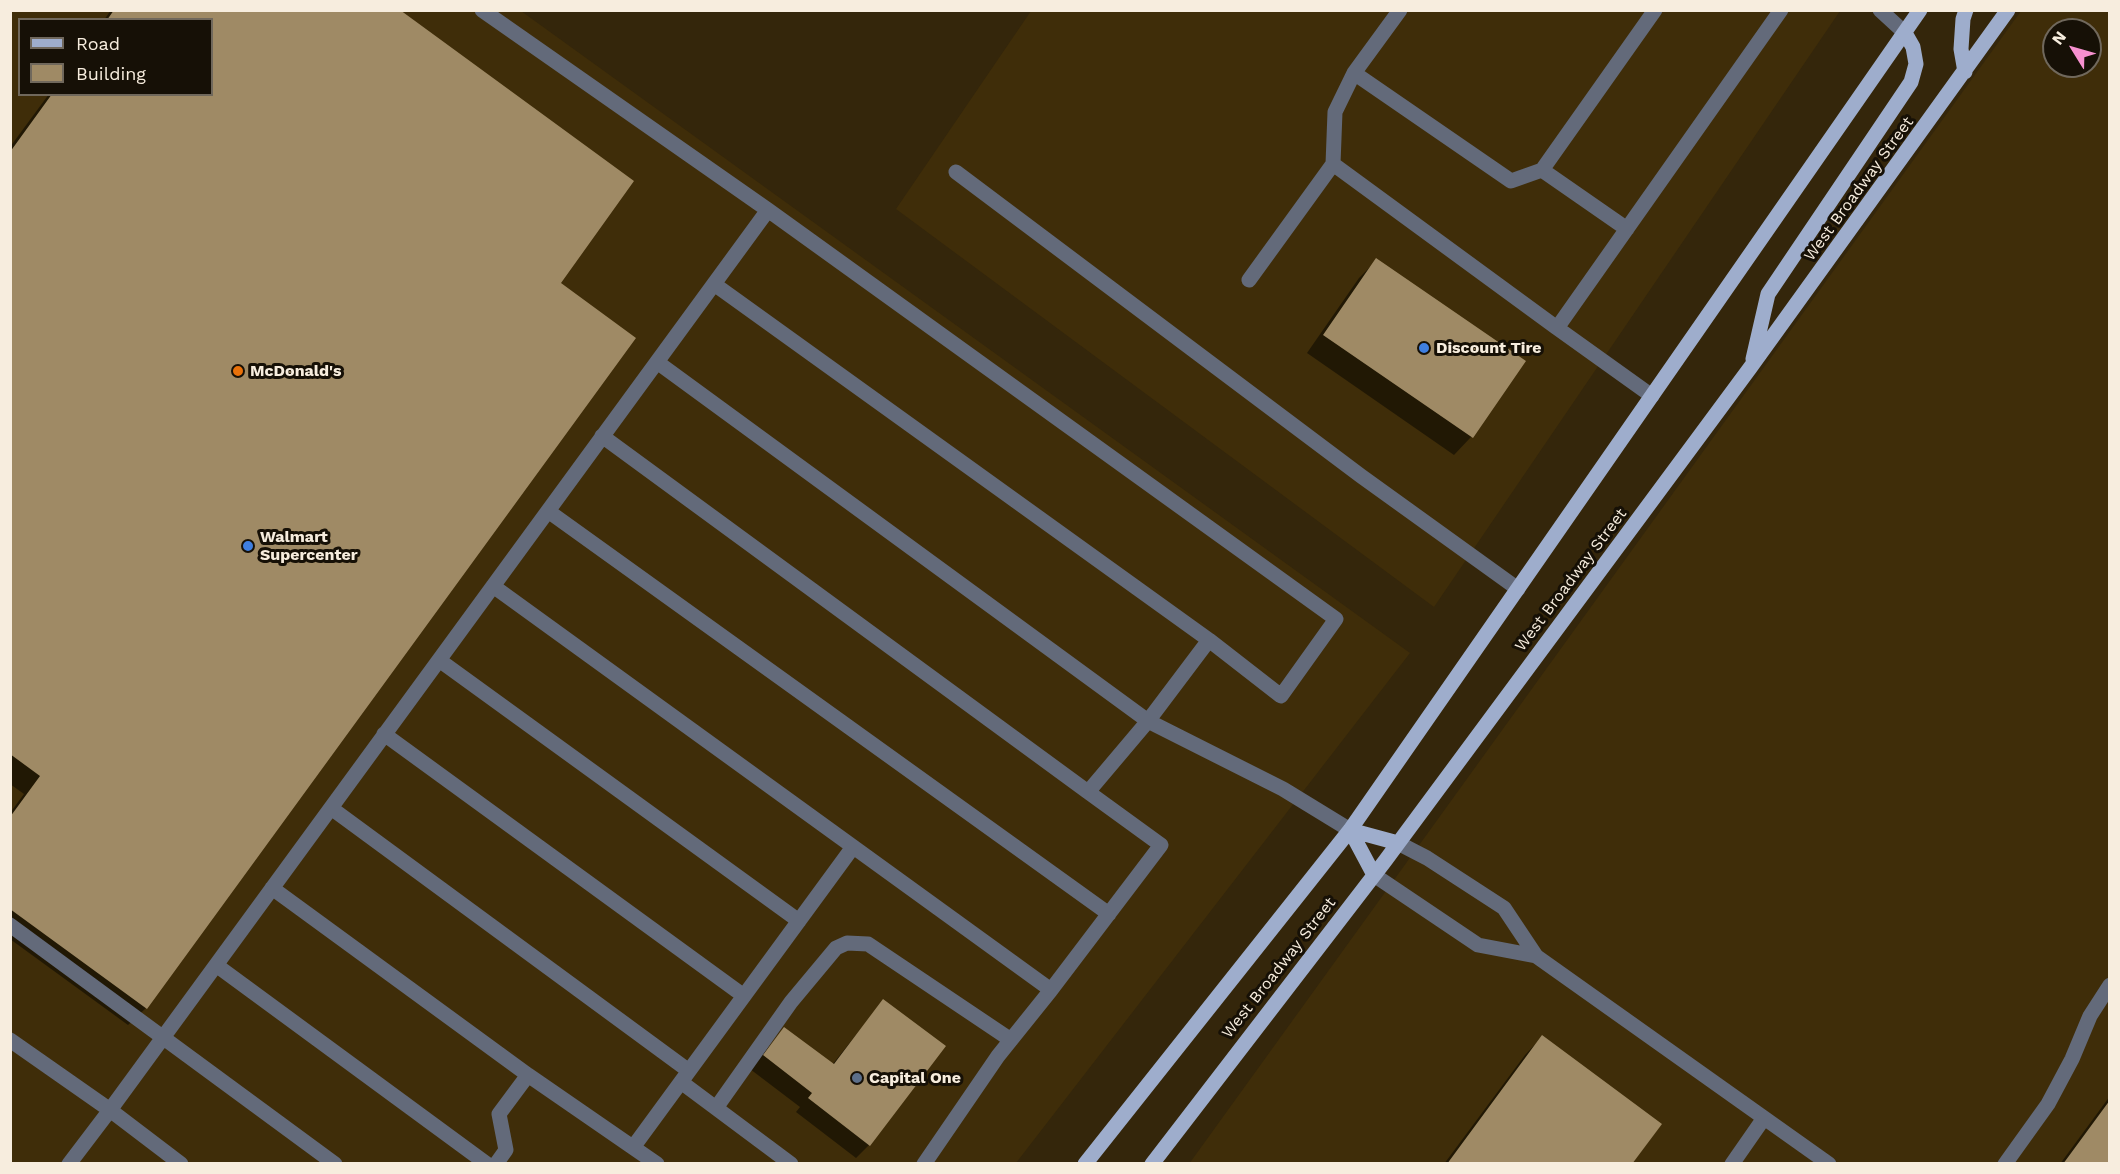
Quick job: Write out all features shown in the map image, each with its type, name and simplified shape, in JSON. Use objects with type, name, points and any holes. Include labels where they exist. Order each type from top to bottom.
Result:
[{"type":"main road","name":"West Broadway Street","points":[[1085,1164],[1350,830],[1920,10]]},
{"type":"main road","points":[[1965,72],[1961,49],[1963,19],[1966,10]]},
{"type":"main road","name":"West Broadway Street","points":[[1152,1164],[1398,843],[1750,368],[2008,10]]},
{"type":"main road","points":[[1750,368],[1768,294],[1911,82],[1916,64],[1913,46],[1905,33]]},
{"type":"main road","points":[[1350,830],[1398,843]]},
{"type":"main road","points":[[1350,830],[1374,875]]},
{"type":"lane","points":[[482,10],[768,210],[1336,619],[1281,696],[1209,640],[714,284]]},
{"type":"lane","points":[[1249,280],[1333,164],[1335,112],[1354,73],[1400,10]]},
{"type":"lane","points":[[1354,73],[1511,181],[1542,170],[1655,10]]},
{"type":"lane","points":[[1557,328],[1781,10]]},
{"type":"lane","points":[[1880,10],[1905,33]]},
{"type":"lane","points":[[1333,164],[1652,396]]},
{"type":"lane","points":[[1542,170],[1627,229]]},
{"type":"lane","points":[[956,172],[1361,476],[1518,590]]},
{"type":"lane","points":[[69,1164],[768,210]]},
{"type":"lane","points":[[657,362],[1148,721],[1283,789],[1350,830]]},
{"type":"lane","points":[[602,436],[1161,845],[1011,1040],[924,1164]]},
{"type":"lane","points":[[548,511],[1109,914]]},
{"type":"lane","points":[[493,586],[1051,990]]},
{"type":"lane","points":[[1088,792],[1148,721],[1209,640]]},
{"type":"lane","points":[[439,660],[799,921]]},
{"type":"lane","points":[[384,734],[744,996]]},
{"type":"lane","points":[[330,808],[685,1077],[716,1108],[791,1164]]},
{"type":"lane","points":[[1398,843],[1427,858],[1504,908],[1536,956],[1829,1164]]},
{"type":"lane","points":[[634,1146],[853,847]]},
{"type":"lane","points":[[1374,875],[1478,945],[1536,956]]},
{"type":"lane","points":[[272,888],[528,1075],[657,1164]]},
{"type":"lane","points":[[10,925],[164,1036],[335,1164]]},
{"type":"lane","points":[[716,1108],[791,1002],[836,948],[847,943],[868,944],[1011,1040]]},
{"type":"lane","points":[[216,965],[487,1164]]},
{"type":"lane","points":[[2005,1164],[2048,1104],[2072,1059],[2090,1016],[2109,986]]},
{"type":"lane","points":[[10,1040],[110,1110],[181,1164]]},
{"type":"lane","points":[[496,1164],[506,1150],[499,1114],[528,1075]]},
{"type":"lane","points":[[1732,1164],[1764,1118]]},
{"type":"shaded area","points":[[10,11],[521,11],[1410,653],[1016,1163],[11,1163]]},
{"type":"shaded area","points":[[1031,11],[1840,11],[1434,607],[896,209]]},
{"type":"shaded area","points":[[2021,11],[2109,11],[2109,1163],[1189,1164]]},
{"type":"building","name":"Walmart Supercenter","points":[[114,10],[400,10],[634,181],[561,283],[636,338],[147,1009],[10,909],[10,817],[40,776],[10,754],[10,152],[51,96],[213,96],[213,18],[108,18]]},
{"type":"building","name":"Discount Tire","points":[[1376,258],[1526,361],[1473,438],[1323,335]]},
{"type":"building","name":"Capital One","points":[[883,999],[946,1046],[870,1146],[808,1098],[812,1093],[763,1055],[784,1027],[834,1064]]},
{"type":"building","points":[[1542,1035],[1662,1124],[1632,1164],[1447,1164]]},
{"type":"building","points":[[2110,1100],[2110,1164],[2063,1164]]},
{"type":"place","name":"Discount Tire","points":[[1424,348]]},
{"type":"place","name":"McDonald's","points":[[238,371]]},
{"type":"place","name":"Walmart Supercenter","points":[[248,546]]},
{"type":"place","name":"Capital One","points":[[857,1078]]}]
